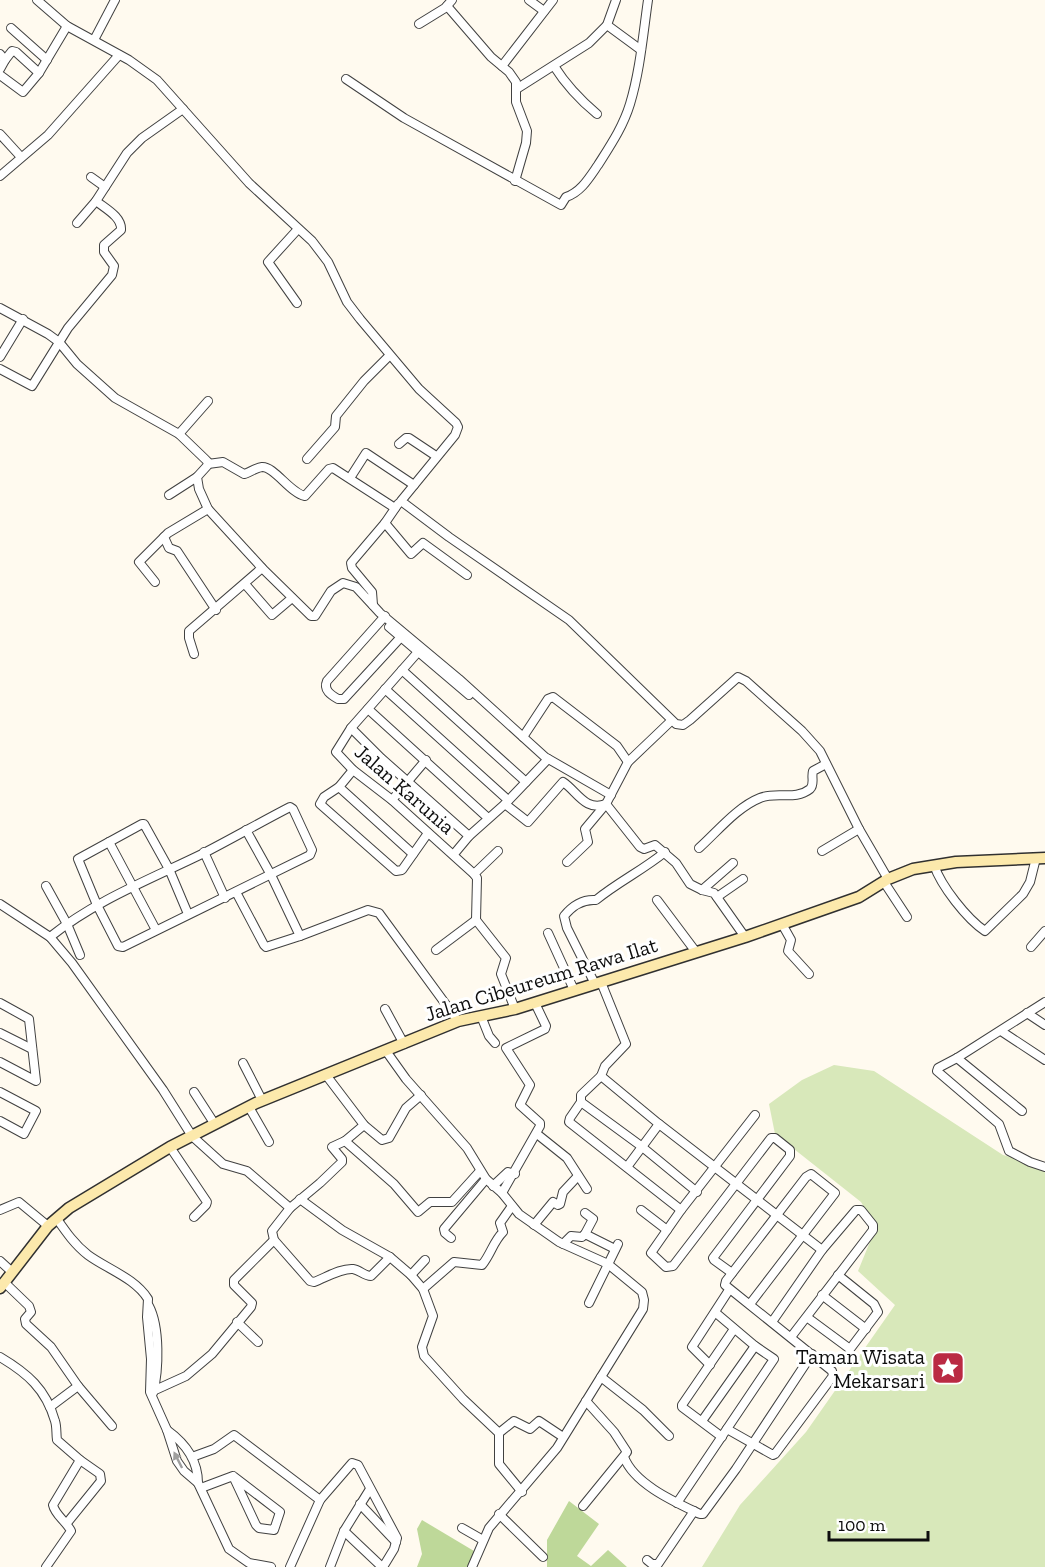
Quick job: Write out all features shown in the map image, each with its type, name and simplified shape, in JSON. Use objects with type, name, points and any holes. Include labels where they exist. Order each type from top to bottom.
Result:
[{"type":"street","points":[[37,0],[67,26],[150,74],[249,183],[312,241],[328,262],[347,302],[389,356],[419,389],[456,423],[457,432],[351,563],[352,568],[372,592],[373,605]]},
{"type":"street","points":[[94,40],[115,0]]},
{"type":"street","points":[[529,0],[544,10]]},
{"type":"street","points":[[502,66],[553,0]]},
{"type":"street","points":[[518,88],[589,43],[607,26],[616,0]]},
{"type":"street","points":[[346,79],[404,118],[561,205],[566,197],[573,195],[587,182],[614,140],[626,114],[635,83],[648,0]]},
{"type":"street","points":[[419,24],[450,3],[491,57],[513,77],[518,88],[516,102],[527,131],[526,144],[515,181]]},
{"type":"street","points":[[0,75],[23,92],[39,73],[67,26]]},
{"type":"street","points":[[607,26],[641,50]]},
{"type":"street","points":[[11,28],[47,60]]},
{"type":"street","points":[[0,69],[3,57],[14,51],[39,73]]},
{"type":"street","points":[[1,173],[48,135],[119,55]]},
{"type":"street","points":[[554,66],[579,99],[597,114]]},
{"type":"street","points":[[77,223],[96,201],[127,153],[142,138],[183,108]]},
{"type":"street","points":[[0,134],[21,157]]},
{"type":"street","points":[[91,177],[105,187]]},
{"type":"street","points":[[0,369],[32,386],[59,342],[114,270],[112,262],[104,252],[104,245],[121,230],[122,225],[96,201]]},
{"type":"street","points":[[297,303],[268,262],[298,229]]},
{"type":"street","points":[[0,308],[59,342],[77,364],[115,398],[178,435],[208,464]]},
{"type":"street","points":[[0,357],[23,320]]},
{"type":"street","points":[[307,459],[335,427],[334,418],[364,381],[389,356]]},
{"type":"street","points":[[178,435],[208,401]]},
{"type":"street","points":[[399,444],[409,438],[436,456]]},
{"type":"street","points":[[350,478],[366,453],[414,485]]},
{"type":"street","points":[[169,495],[197,477],[208,464],[223,462],[244,474],[260,467],[268,468],[285,485],[305,496],[329,468],[333,468],[395,508]]},
{"type":"street","points":[[197,477],[199,489],[208,509],[262,568],[311,616],[315,616],[331,591],[343,582],[356,587],[401,637],[546,761],[610,795]]},
{"type":"street","points":[[401,501],[570,620],[677,725],[683,725],[738,677],[741,678],[810,738],[820,751],[886,881],[907,917]]},
{"type":"street","points":[[155,582],[139,562],[168,533],[208,509]]},
{"type":"street","points":[[385,523],[411,554],[423,543],[467,575]]},
{"type":"street","points":[[164,537],[169,548],[177,551],[216,610]]},
{"type":"street","points":[[194,654],[189,631],[262,568]]},
{"type":"street","points":[[245,584],[272,615],[292,598]]},
{"type":"street","points":[[383,618],[327,681],[326,689],[338,699],[344,699],[401,637]]},
{"type":"street","points":[[383,618],[459,679],[546,761]]},
{"type":"street","points":[[418,652],[351,728],[469,836]]},
{"type":"street","points":[[402,670],[526,782]]},
{"type":"street","points":[[385,689],[526,821],[530,821],[562,782],[585,802],[595,806],[606,804]]},
{"type":"street","points":[[523,737],[548,699],[553,697],[617,746],[628,762]]},
{"type":"street","points":[[368,709],[488,818]]},
{"type":"street","points":[[567,862],[588,842],[585,830],[606,804],[628,762],[671,721]]},
{"type":"street","name":"Jalan Karunia","points":[[351,728],[337,748],[337,755],[392,800],[474,874]]},
{"type":"street","points":[[392,800],[426,760]]},
{"type":"street","points":[[453,854],[546,761]]},
{"type":"street","points":[[699,848],[753,801],[767,795],[794,796],[810,788],[813,771],[826,764]]},
{"type":"street","points":[[353,770],[339,787],[324,797],[320,804],[397,872],[402,870],[428,833]]},
{"type":"street","points":[[339,787],[413,854]]},
{"type":"street","points":[[606,804],[640,847],[646,848],[654,845],[665,852],[683,872],[690,884],[712,892],[745,937]]},
{"type":"street","points":[[50,937],[97,905],[132,887],[169,869],[204,852],[290,807],[293,809],[312,853],[120,948],[97,905],[78,861],[80,857],[144,824],[169,869],[188,914]]},
{"type":"street","points":[[822,851],[859,829]]},
{"type":"street","points":[[246,830],[271,875],[300,936]]},
{"type":"street","points":[[109,842],[156,930]]},
{"type":"street","points":[[498,851],[474,874],[477,878],[476,920],[506,958],[501,974],[515,1009]]},
{"type":"street","points":[[204,852],[225,897]]},
{"type":"street","points":[[665,852],[647,867],[622,881],[596,900],[588,899],[578,903],[564,916],[567,928],[598,983],[626,1044],[604,1066],[601,1076],[581,1095],[581,1102],[569,1122],[681,1210]]},
{"type":"street","points":[[934,865],[948,892],[985,931],[1023,894],[1040,858]]},
{"type":"street","name":"Jalan Cibeureum Rawa Ilat","points":[[2,1285],[48,1226],[78,1202],[170,1147],[262,1100],[458,1021],[515,1009],[745,937],[859,897],[913,869],[956,862],[1040,858]]},
{"type":"street","points":[[702,890],[733,863]]},
{"type":"street","points":[[717,897],[743,879]]},
{"type":"street","points":[[46,886],[67,924],[80,955]]},
{"type":"street","points":[[236,892],[264,945],[269,946],[368,910],[374,910],[379,913],[458,1021]]},
{"type":"street","points":[[657,900],[696,952]]},
{"type":"street","points":[[0,904],[50,937],[72,963],[151,1073],[192,1136],[223,1164],[247,1171],[290,1208]]},
{"type":"street","points":[[436,950],[476,920]]},
{"type":"street","points":[[782,924],[791,940],[788,951],[809,975]]},
{"type":"street","points":[[1031,947],[1045,931]]},
{"type":"street","points":[[548,933],[574,990]]},
{"type":"street","points":[[1045,1002],[938,1068],[937,1072],[999,1124],[1009,1151],[1045,1167]]},
{"type":"street","points":[[0,1003],[29,1019],[36,1081],[0,1062]]},
{"type":"street","points":[[502,1193],[540,1129],[540,1123],[520,1105],[530,1085],[506,1048],[545,1029],[546,1026],[535,1003]]},
{"type":"street","points":[[385,1009],[404,1044]]},
{"type":"street","points":[[1027,1013],[1045,1025]]},
{"type":"street","points":[[481,1016],[495,1043]]},
{"type":"street","points":[[1001,1031],[1045,1060]]},
{"type":"street","points":[[0,1033],[32,1049]]},
{"type":"street","points":[[386,1051],[406,1079],[460,1139],[486,1179],[502,1193],[519,1215],[563,1244],[608,1264],[642,1292],[644,1300],[643,1309],[563,1437],[522,1492],[499,1514],[483,1540],[480,1553],[472,1567]]},
{"type":"street","points":[[957,1058],[1022,1111]]},
{"type":"street","points":[[243,1063],[262,1100]]},
{"type":"street","points":[[326,1075],[364,1125],[382,1140],[389,1138],[403,1117],[406,1108],[421,1095]]},
{"type":"street","points":[[601,1076],[659,1124],[822,1250]]},
{"type":"street","points":[[0,1092],[36,1111],[24,1134],[0,1121]]},
{"type":"street","points":[[194,1092],[214,1124]]},
{"type":"street","points":[[581,1102],[642,1146],[697,1192]]},
{"type":"street","points":[[249,1107],[269,1142]]},
{"type":"street","points":[[732,1273],[713,1258],[790,1156],[790,1150],[776,1138],[771,1138],[673,1266],[666,1267],[651,1254],[681,1210],[755,1115]]},
{"type":"street","points":[[627,1167],[659,1124]]},
{"type":"street","points":[[364,1125],[345,1141],[331,1148],[342,1159],[342,1162],[290,1208],[272,1231],[273,1239],[308,1279],[314,1282],[346,1269],[355,1269],[368,1277],[390,1257]]},
{"type":"street","points":[[537,1134],[567,1158],[587,1189]]},
{"type":"street","points":[[345,1141],[394,1184],[418,1212],[430,1202],[452,1202],[480,1171]]},
{"type":"street","points":[[170,1147],[207,1202],[194,1217]]},
{"type":"street","points":[[493,1186],[508,1172],[515,1174]]},
{"type":"street","points":[[727,1429],[773,1455],[776,1454],[833,1376],[832,1371],[792,1337],[725,1285],[808,1174],[813,1175],[834,1191],[833,1196],[750,1304]]},
{"type":"street","points":[[534,1225],[553,1202],[560,1204],[563,1192],[578,1176]]},
{"type":"street","points":[[451,1238],[444,1230],[486,1179]]},
{"type":"street","points":[[300,1199],[342,1230],[390,1257],[423,1289],[433,1316],[422,1347],[424,1356],[499,1433],[499,1464],[522,1492]]},
{"type":"street","points":[[0,1210],[19,1202],[48,1226]]},
{"type":"street","points":[[423,1289],[454,1262],[482,1265],[489,1255],[494,1240],[502,1232],[500,1223],[512,1206]]},
{"type":"street","points":[[640,1210],[667,1230]]},
{"type":"street","points":[[772,1322],[822,1250],[856,1210],[861,1210],[873,1224],[873,1230],[792,1337]]},
{"type":"street","points":[[563,1244],[570,1237],[582,1237],[585,1234],[593,1219],[585,1213]]},
{"type":"street","points":[[57,1219],[86,1254],[136,1286],[148,1299],[147,1317],[152,1359],[149,1387],[177,1461],[200,1486]]},
{"type":"street","points":[[585,1234],[617,1246],[589,1304]]},
{"type":"street","points":[[153,1393],[186,1376],[212,1354],[251,1307],[252,1303],[234,1286],[234,1280],[273,1239]]},
{"type":"street","points":[[411,1275],[425,1260]]},
{"type":"street","points":[[0,1261],[12,1272]]},
{"type":"street","points":[[808,1318],[850,1349],[866,1329],[878,1310],[874,1304],[838,1275]]},
{"type":"street","points":[[2,1285],[29,1306],[31,1312],[25,1319],[26,1324],[51,1347],[78,1386],[112,1426]]},
{"type":"street","points":[[710,1365],[692,1347],[729,1290]]},
{"type":"street","points":[[822,1295],[866,1329]]},
{"type":"street","points":[[677,1503],[774,1360],[774,1357],[755,1346],[716,1313]]},
{"type":"street","points":[[237,1322],[258,1342]]},
{"type":"street","points":[[722,1437],[682,1405],[734,1329]]},
{"type":"street","points":[[702,1421],[755,1346]]},
{"type":"street","points":[[624,1458],[627,1467],[636,1476],[677,1503],[701,1514],[704,1513],[812,1354]]},
{"type":"street","points":[[0,1357],[32,1379],[50,1407],[56,1423],[57,1440],[100,1474],[101,1481],[67,1523]]},
{"type":"street","points":[[601,1377],[643,1410],[669,1436]]},
{"type":"street","points":[[50,1407],[78,1386]]},
{"type":"street","points":[[583,1506],[627,1452],[623,1444],[586,1401]]},
{"type":"street","points":[[499,1433],[514,1421],[530,1429],[539,1420],[563,1437]]},
{"type":"street","points":[[167,1430],[182,1443],[192,1458],[200,1486],[229,1549],[249,1563],[271,1567]]},
{"type":"street","points":[[192,1458],[214,1449],[234,1435],[320,1500]]},
{"type":"street","points":[[46,1567],[70,1534],[71,1529],[53,1505],[80,1460]]},
{"type":"street","points":[[290,1567],[320,1500],[352,1463],[358,1465],[397,1543],[383,1567],[344,1531]]},
{"type":"street","points":[[200,1486],[233,1476]]},
{"type":"street","points":[[233,1476],[280,1512],[274,1530],[259,1528],[256,1525],[233,1476]]},
{"type":"street","points":[[332,1566],[344,1531],[370,1489]]},
{"type":"street","points":[[360,1504],[397,1543]]},
{"type":"street","points":[[647,1560],[652,1564],[658,1564],[694,1511]]},
{"type":"street","points":[[499,1514],[543,1557]]},
{"type":"street","points":[[462,1528],[483,1540]]},
{"type":"green space","name":"Taman Wisata Mekarsari","points":[[834,1065],[874,1071],[1003,1155],[1045,1167],[1045,1567],[702,1567],[740,1505],[806,1432],[895,1305],[858,1271],[876,1227],[861,1202],[775,1134],[769,1104],[802,1080]]},
{"type":"green space","points":[[569,1501],[599,1524],[577,1556],[591,1566],[608,1550],[627,1567],[547,1567],[547,1540]]},
{"type":"green space","points":[[422,1520],[479,1554],[475,1567],[417,1567],[422,1554],[417,1529]]},
{"type":"place","name":"Taman Wisata Mekarsari","points":[[948,1368]]}]
